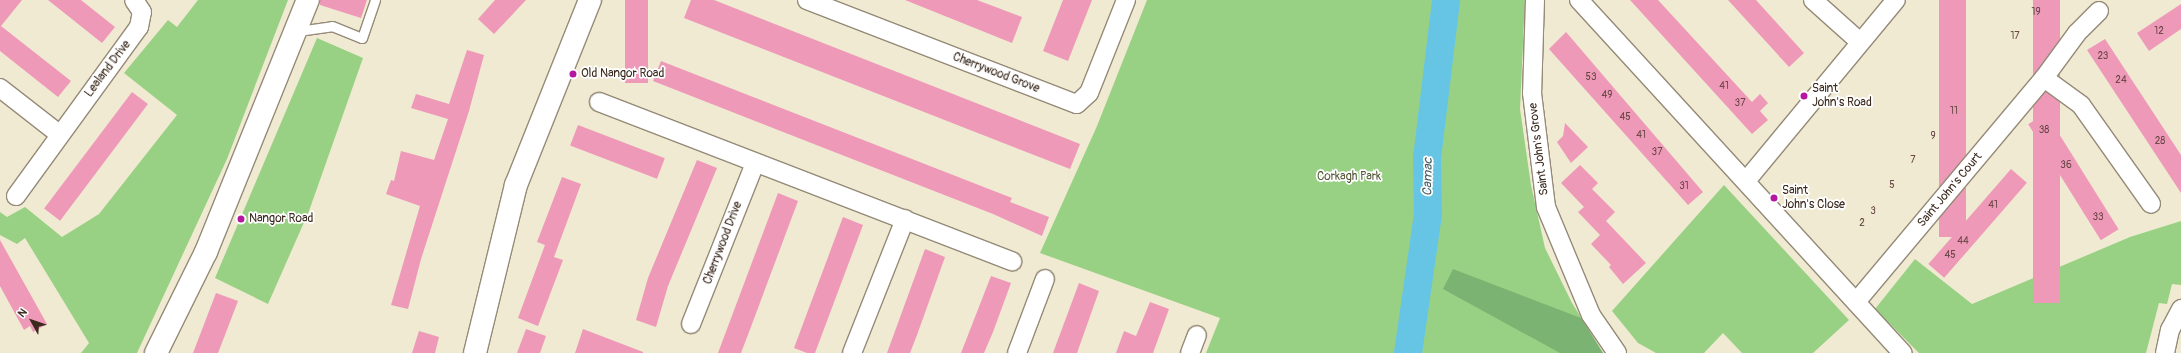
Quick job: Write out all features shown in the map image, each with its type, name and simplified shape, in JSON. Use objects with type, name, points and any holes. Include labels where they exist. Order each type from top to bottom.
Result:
[{"type":"main road","points":[[156,353],[206,252],[298,31],[308,0]]},
{"type":"main road","points":[[475,353],[516,185],[590,0]]},
{"type":"street","name":"Lealand Drive","points":[[16,196],[59,134],[139,28],[142,12],[134,0]]},
{"type":"street","name":"Cherrywood Grove","points":[[807,0],[1077,104],[1089,93],[1126,0]]},
{"type":"street","name":"Saint John's Grove","points":[[1535,0],[1532,93],[1546,207],[1591,315],[1617,353]]},
{"type":"street","points":[[1579,0],[1903,353]]},
{"type":"street","points":[[1813,0],[1860,42]]},
{"type":"street","points":[[1746,181],[1896,0]]},
{"type":"street","name":"Saint John's Court","points":[[1856,302],[2044,78],[2077,33],[2099,12]]},
{"type":"street","points":[[2044,78],[2081,106],[2151,204]]},
{"type":"street","points":[[0,88],[59,134]]},
{"type":"street","points":[[599,102],[1012,261]]},
{"type":"street","name":"Cherrywood Drive","points":[[691,324],[755,162]]},
{"type":"street","points":[[852,353],[904,219]]},
{"type":"street","points":[[1017,353],[1045,279]]},
{"type":"street","points":[[2165,353],[2170,330],[2181,309]]},
{"type":"street","points":[[1190,353],[1197,334]]},
{"type":"lane","points":[[298,31],[332,26],[362,38],[375,0]]},
{"type":"green space","points":[[198,0],[288,0],[227,159],[137,353],[81,353],[89,343],[25,238],[17,244],[0,235],[0,212],[7,217],[25,207],[62,237],[99,214],[177,115],[124,73],[168,20],[177,27]]},
{"type":"green space","name":"Corkagh Park","points":[[1147,0],[1525,0],[1520,109],[1531,185],[1545,248],[1572,303],[1603,353],[1206,353],[1220,318],[1040,253],[1097,126]]},
{"type":"green space","points":[[317,38],[363,58],[309,211],[268,304],[215,278]]},
{"type":"green space","points":[[1724,185],[1849,320],[1813,353],[1742,353],[1723,333],[1704,353],[1656,353],[1638,343],[1612,311]]},
{"type":"green space","points":[[2181,221],[2181,285],[2172,284],[2167,304],[2159,303],[2146,353],[1919,353],[1875,309],[1915,259],[1972,304],[2130,237]]},
{"type":"green space","points":[[1453,269],[1581,318],[1603,353],[1560,353],[1443,289]]},
{"type":"building","points":[[0,0],[22,0],[1,26],[71,81],[58,97],[0,51]]},
{"type":"building","points":[[48,0],[81,0],[115,27],[102,43]]},
{"type":"building","points":[[320,0],[367,0],[361,18],[320,5]]},
{"type":"building","points":[[495,0],[526,0],[494,34],[478,19]]},
{"type":"building","points":[[625,0],[648,0],[648,83],[625,83]]},
{"type":"building","points":[[691,0],[714,0],[1080,144],[1070,169],[684,18]]},
{"type":"building","points":[[905,0],[977,0],[1022,17],[1012,43]]},
{"type":"building","points":[[1063,0],[1092,0],[1068,61],[1043,51]]},
{"type":"building","points":[[1630,0],[1658,0],[1752,102],[1760,94],[1768,103],[1760,111],[1768,120],[1752,134]]},
{"type":"building","points":[[1728,0],[1756,0],[1804,53],[1789,67]]},
{"type":"building","points":[[1939,0],[1966,0],[1966,237],[1939,237]]},
{"type":"building","points":[[2033,0],[2060,0],[2060,303],[2033,303]]},
{"type":"building","points":[[2181,4],[2181,29],[2149,51],[2137,33]]},
{"type":"building","points":[[1566,32],[1703,192],[1688,205],[1549,49]]},
{"type":"building","points":[[2105,39],[2181,155],[2181,193],[2087,50]]},
{"type":"building","points":[[467,50],[484,55],[469,111],[421,259],[408,309],[391,305],[420,206],[386,194],[391,180],[394,181],[401,151],[434,160],[448,119],[411,108],[416,94],[449,104]]},
{"type":"building","points":[[661,61],[1012,198],[1010,202],[1049,217],[1042,236],[993,214],[653,81]]},
{"type":"building","points":[[132,92],[148,104],[60,221],[44,209]]},
{"type":"building","points":[[2046,113],[2119,229],[2101,240],[2028,124]]},
{"type":"building","points":[[1565,123],[1588,147],[1571,163],[1557,142],[1563,136]]},
{"type":"building","points":[[578,125],[665,158],[657,179],[570,146]]},
{"type":"building","points":[[697,160],[717,168],[668,286],[656,327],[636,320],[648,278]]},
{"type":"building","points":[[1580,165],[1598,183],[1592,189],[1615,212],[1606,221],[1646,263],[1623,284],[1609,267],[1611,265],[1591,244],[1600,235],[1578,212],[1584,207],[1561,183]]},
{"type":"building","points":[[2011,169],[2027,183],[1944,278],[1928,264]]},
{"type":"building","points":[[562,177],[581,184],[554,257],[563,260],[538,326],[518,318],[545,245],[537,242]]},
{"type":"building","points":[[778,193],[798,201],[749,332],[741,353],[718,353]]},
{"type":"building","points":[[843,217],[863,225],[815,353],[807,353],[794,348]]},
{"type":"building","points":[[0,240],[47,324],[33,332],[30,326],[24,330],[0,286]]},
{"type":"building","points":[[925,249],[945,257],[917,335],[910,353],[887,353]]},
{"type":"building","points":[[991,276],[1011,283],[993,332],[984,353],[961,353]]},
{"type":"building","points":[[1079,283],[1099,291],[1077,353],[1053,353]]},
{"type":"building","points":[[216,293],[238,301],[225,335],[218,353],[193,353]]},
{"type":"building","points":[[1150,302],[1169,309],[1153,353],[1116,353],[1124,331],[1136,336]]},
{"type":"building","points":[[526,329],[546,336],[540,353],[517,353]]},
{"type":"building","points":[[583,329],[643,352],[643,353],[575,353]]},
{"type":"building","points":[[419,331],[439,337],[435,353],[412,353]]},
{"type":"waterway","name":"Camac","points":[[1408,353],[1428,215],[1427,158],[1446,0]]},
{"type":"place","name":"Old Nangor Road","points":[[573,74]]},
{"type":"place","name":"Saint John's Road","points":[[1804,96]]},
{"type":"place","name":"Saint John's Close","points":[[1774,198]]},
{"type":"place","name":"Nangor Road","points":[[241,219]]}]
